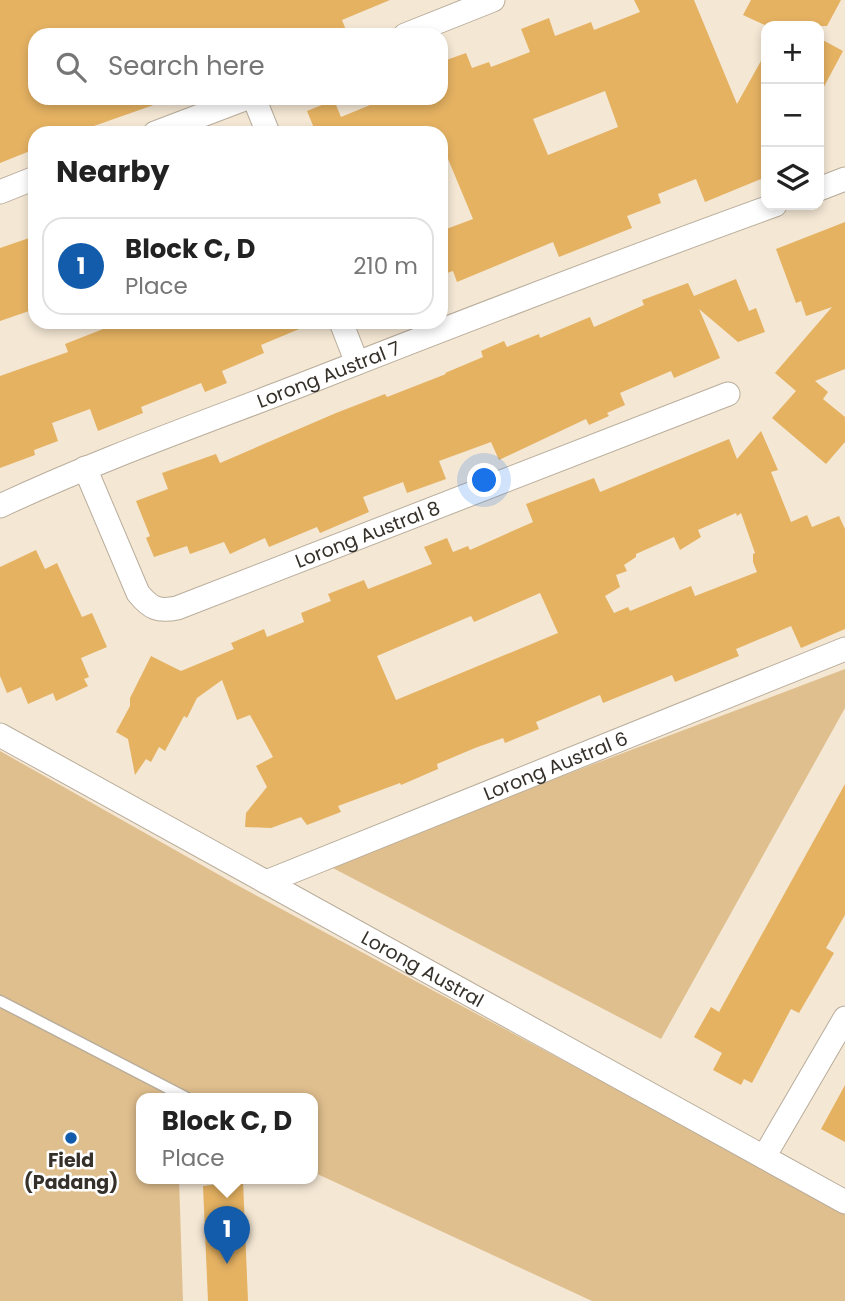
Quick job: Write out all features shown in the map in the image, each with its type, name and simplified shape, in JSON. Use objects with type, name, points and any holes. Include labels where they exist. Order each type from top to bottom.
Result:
[{"type":"street","points":[[423,28],[493,0]]},
{"type":"street","points":[[173,126],[229,105]]},
{"type":"street","points":[[257,105],[265,126]]},
{"type":"street","points":[[824,187],[845,179]]},
{"type":"street","points":[[0,192],[28,181]]},
{"type":"street","name":"Lorong Austral 7","points":[[448,328],[761,210]]},
{"type":"street","points":[[344,329],[357,363]]},
{"type":"street","name":"Lorong Austral 7","points":[[0,506],[85,468],[445,329]]},
{"type":"street","name":"Lorong Austral 8","points":[[85,468],[138,593],[148,606],[161,611],[177,608],[728,394]]},
{"type":"street","name":"Lorong Austral 6","points":[[266,882],[845,649]]},
{"type":"street","name":"Lorong Austral","points":[[0,735],[845,1202]]},
{"type":"street","points":[[764,1157],[845,1018]]},
{"type":"lane","points":[[0,1001],[177,1093]]},
{"type":"shaded area","points":[[845,669],[845,708],[661,1039],[327,865]]},
{"type":"shaded area","points":[[0,751],[237,885],[845,1212],[845,1301],[592,1301],[318,1174],[318,1093],[136,1093],[136,1184],[179,1184],[183,1301],[0,1301]]},
{"type":"building","points":[[0,0],[390,0],[342,20],[345,28],[28,28],[28,105],[154,105],[94,126],[28,126],[28,152],[0,163]]},
{"type":"building","points":[[634,0],[694,0],[737,104],[761,61],[761,179],[705,202],[696,179],[658,194],[661,203],[627,216],[632,228],[559,257],[553,242],[457,282],[453,271],[448,273],[448,228],[473,219],[448,159],[448,126],[313,126],[307,111],[322,105],[336,105],[341,117],[370,105],[448,105],[448,59],[466,53],[472,68],[489,62],[491,67],[530,52],[521,29],[549,18],[555,36],[591,22],[594,30],[640,12]],"holes":[[[605,91],[618,127],[548,155],[533,119]]]},
{"type":"building","points":[[751,0],[841,0],[827,26],[824,26],[824,21],[761,21],[761,23],[743,15]]},
{"type":"building","points":[[824,41],[843,51],[824,87]]},
{"type":"building","points":[[845,222],[845,369],[815,381],[828,392],[823,399],[845,417],[845,442],[826,464],[772,418],[796,391],[775,373],[832,307],[806,316],[801,301],[796,303],[776,249]]},
{"type":"building","points":[[28,238],[28,311],[0,321],[0,248]]},
{"type":"building","points":[[736,279],[749,311],[756,308],[765,332],[738,342],[699,309],[720,358],[674,378],[671,371],[620,393],[625,405],[607,413],[609,416],[589,425],[586,419],[499,460],[491,442],[439,461],[446,479],[407,493],[403,482],[363,497],[369,512],[320,533],[317,527],[269,547],[265,538],[230,554],[224,542],[190,554],[187,546],[154,557],[146,538],[150,536],[136,501],[168,489],[162,473],[216,454],[220,463],[336,413],[446,374],[483,357],[481,351],[504,341],[507,347],[539,334],[540,338],[590,317],[594,327],[644,305],[642,300],[688,283],[694,296]]},
{"type":"building","points":[[103,329],[299,329],[261,345],[264,353],[222,371],[227,383],[205,392],[201,383],[141,407],[143,413],[98,431],[90,409],[52,423],[58,441],[34,450],[35,455],[0,468],[0,376],[68,352],[65,344]]},
{"type":"building","points":[[761,431],[778,470],[771,472],[791,522],[807,515],[812,527],[839,516],[845,529],[845,629],[801,648],[791,626],[736,649],[739,656],[675,682],[672,675],[603,703],[600,695],[536,722],[539,729],[505,743],[503,738],[475,748],[437,764],[438,769],[401,785],[400,783],[338,806],[341,812],[307,825],[301,817],[271,828],[245,827],[246,813],[267,787],[256,766],[273,757],[250,715],[237,720],[222,680],[197,698],[165,751],[159,747],[151,762],[146,759],[135,775],[128,739],[116,732],[151,656],[181,671],[234,649],[231,643],[264,629],[267,637],[304,622],[301,613],[331,601],[328,594],[364,580],[368,589],[432,564],[424,547],[447,538],[453,552],[468,546],[470,550],[533,522],[526,504],[594,478],[600,492],[729,439],[737,459]],"holes":[[[736,513],[737,516],[741,513],[755,553],[753,562],[757,572],[695,596],[691,586],[630,611],[628,607],[614,613],[605,596],[620,587],[616,575],[627,571],[624,565],[636,557],[636,554],[674,537],[680,550],[701,537],[698,530]],[[540,593],[558,633],[396,700],[377,656],[471,616],[474,622]]]},
{"type":"building","points":[[36,550],[45,569],[57,563],[82,617],[92,613],[107,647],[81,658],[89,677],[84,679],[88,686],[56,701],[53,693],[28,704],[21,687],[7,693],[0,676],[0,567]]},
{"type":"building","points":[[845,784],[845,915],[826,948],[834,953],[799,1013],[791,1009],[752,1083],[744,1079],[741,1085],[713,1070],[722,1053],[694,1037],[711,1007],[719,1012]]},
{"type":"building","points":[[845,1085],[845,1142],[821,1129]]},
{"type":"building","points":[[243,1184],[248,1301],[208,1301],[203,1186]]},
{"type":"place","name":"Field (Padang)","points":[[71,1138]]},
{"type":"place","name":"Block C, D","points":[[227,1264]]}]
